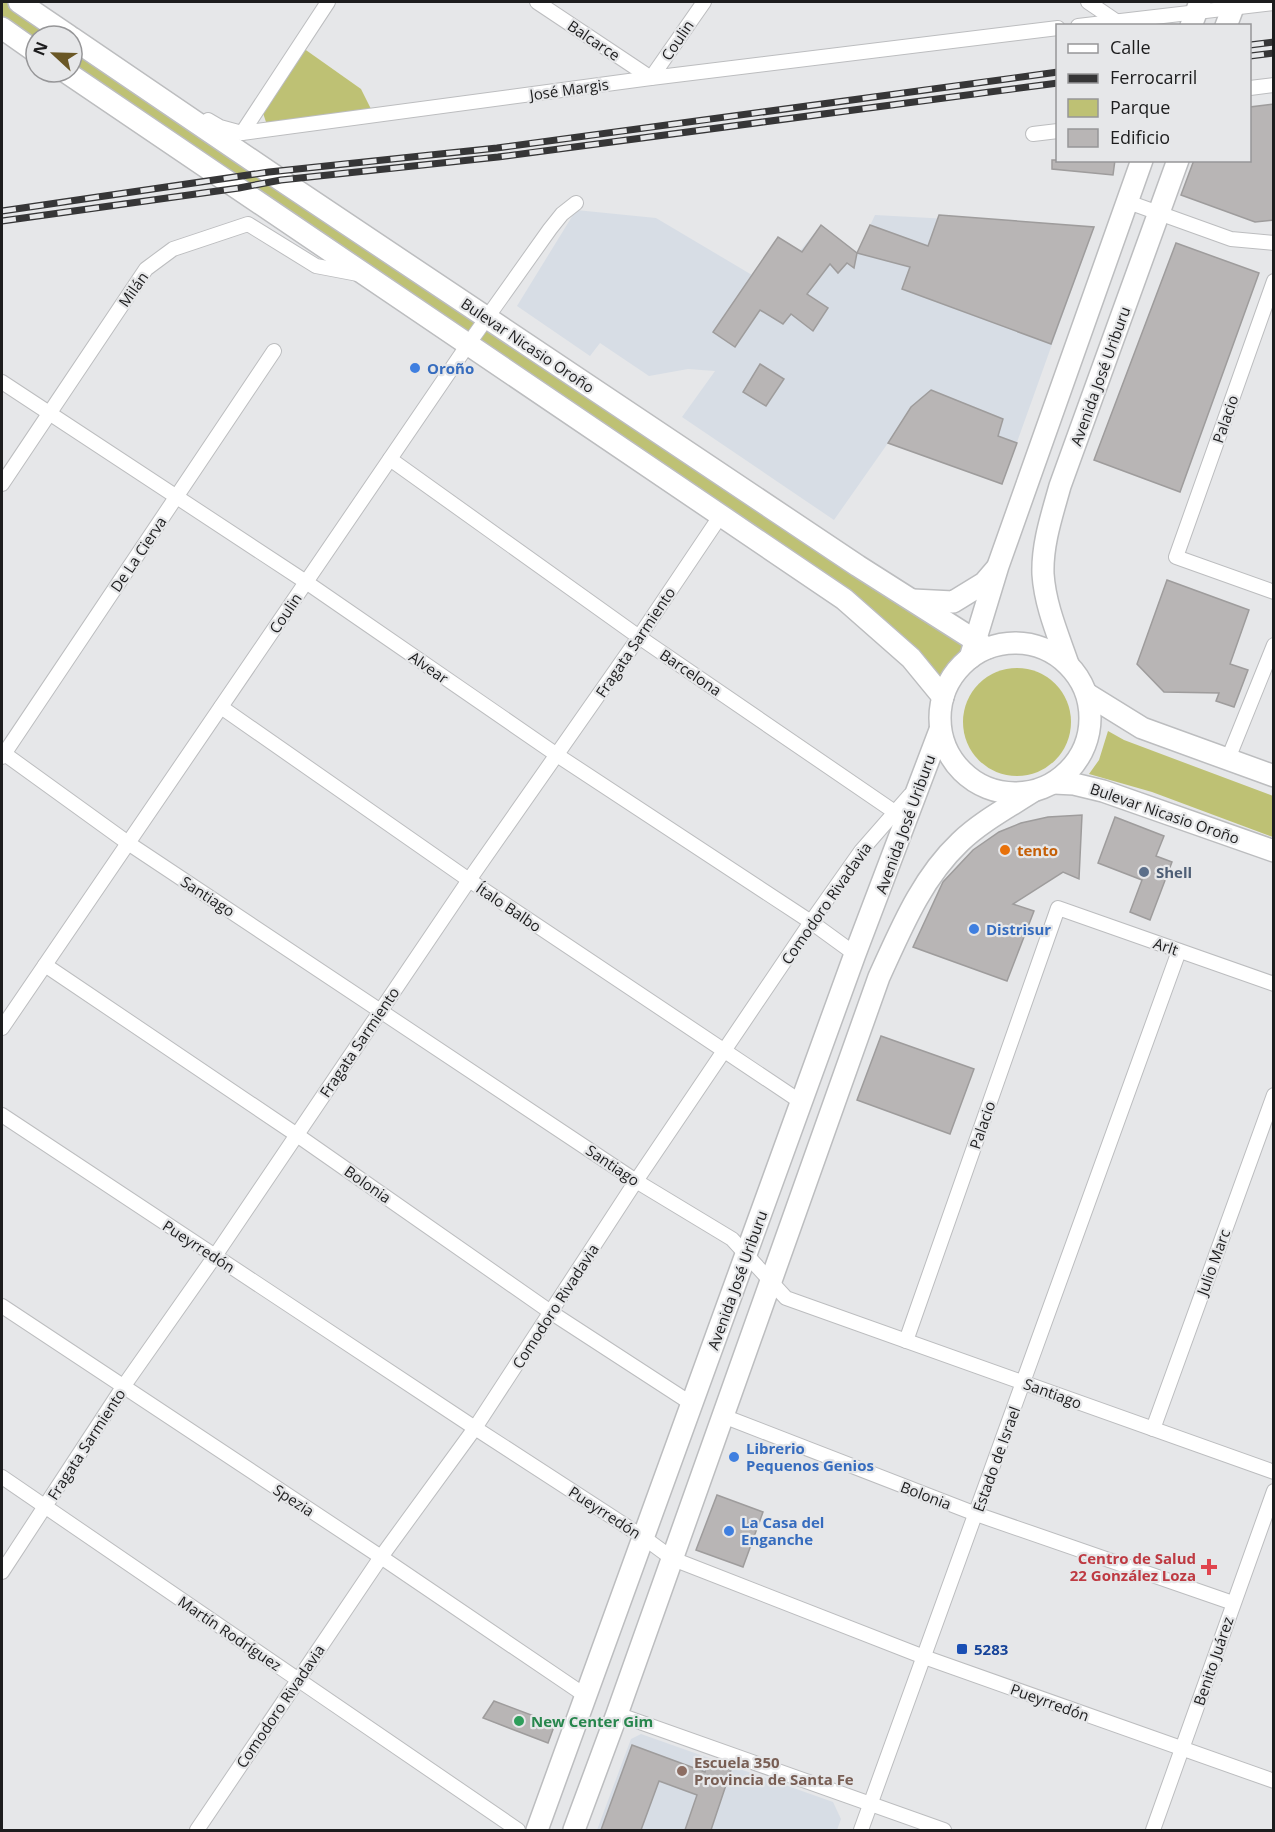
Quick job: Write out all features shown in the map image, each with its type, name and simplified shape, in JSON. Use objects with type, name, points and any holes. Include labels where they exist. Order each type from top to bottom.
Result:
[{"type":"main road","name":"Bulevar Nicasio Oroño","points":[[19,2],[52,24]]},
{"type":"main road","points":[[2,28],[24,44]]},
{"type":"main road","name":"Bulevar Nicasio Oroño","points":[[84,46],[909,599],[978,649]]},
{"type":"main road","points":[[84,84],[844,598],[911,658],[943,697]]},
{"type":"main road","points":[[1032,792],[1004,794],[978,785],[957,767],[940,730],[940,713],[948,683],[978,649],[998,566],[1141,162]]},
{"type":"main road","name":"Avenida José Uriburu","points":[[1068,664],[1049,610],[1043,574],[1045,546],[1060,486],[1177,162]]},
{"type":"main road","points":[[909,599],[953,602],[984,583],[998,566]]},
{"type":"main road","points":[[574,1830],[673,1559],[879,976],[912,907],[931,876],[959,842],[985,821],[1032,792],[1054,783],[1074,766],[1087,743],[1090,718],[1087,694],[1079,678],[1068,664],[1039,647],[1006,643],[978,649]]},
{"type":"main road","points":[[1087,694],[1142,728],[1274,776]]},
{"type":"main road","name":"Avenida José Uriburu","points":[[537,1830],[855,954],[901,816],[919,785],[940,730]]},
{"type":"main road","name":"Bulevar Nicasio Oroño","points":[[1054,783],[1074,784],[1103,791],[1274,851]]},
{"type":"street","points":[[242,133],[328,2]]},
{"type":"street","name":"Balcarce","points":[[537,2],[651,78]]},
{"type":"street","name":"Coulin","points":[[651,78],[704,2]]},
{"type":"street","points":[[1088,2],[1116,21]]},
{"type":"street","points":[[1093,24],[1196,13],[1231,12],[1274,3]]},
{"type":"street","name":"José Margis","points":[[100,57],[130,68],[220,128],[242,133],[651,78],[1056,28]]},
{"type":"street","points":[[1251,88],[1274,85]]},
{"type":"street","points":[[1033,134],[1056,131]]},
{"type":"street","points":[[1128,202],[1231,239],[1274,243]]},
{"type":"street","name":"Coulin","points":[[2,1028],[487,317],[562,214],[576,203]]},
{"type":"street","name":"Milán","points":[[2,484],[146,269],[173,249],[248,224],[316,266],[369,276]]},
{"type":"street","name":"Palacio","points":[[1274,282],[1176,557],[1274,592]]},
{"type":"street","name":"De La Cierva","points":[[2,754],[274,351]]},
{"type":"street","name":"Alvear","points":[[2,382],[306,582],[557,755],[811,922],[855,954]]},
{"type":"street","name":"Barcelona","points":[[390,459],[639,637],[901,816]]},
{"type":"street","name":"Fragata Sarmiento","points":[[2,1572],[123,1387],[721,515]]},
{"type":"street","points":[[1228,759],[1274,645]]},
{"type":"street","name":"Ítalo Balbo","points":[[221,707],[469,880],[801,1102]]},
{"type":"street","name":"Santiago","points":[[2,754],[128,843],[636,1181],[732,1239],[786,1298],[1274,1472]]},
{"type":"street","name":"Comodoro Rivadavia","points":[[197,1830],[381,1557],[475,1428],[636,1181],[811,922],[861,850],[901,816]]},
{"type":"street","name":"Palacio","points":[[906,1341],[1058,908]]},
{"type":"street","name":"Arlt","points":[[1058,908],[1274,984]]},
{"type":"street","name":"Estado de Israel","points":[[861,1830],[1179,951]]},
{"type":"street","name":"Bolonia","points":[[45,965],[297,1135],[552,1313],[692,1404]]},
{"type":"street","name":"Julio Marc","points":[[1153,1429],[1274,1095]]},
{"type":"street","name":"Pueyrredón","points":[[2,1115],[644,1537],[673,1559],[924,1657],[1274,1781]]},
{"type":"street","name":"Spezia","points":[[2,1306],[586,1696]]},
{"type":"street","name":"Bolonia","points":[[723,1416],[976,1514],[1233,1603]]},
{"type":"street","name":"Martín Rodríguez","points":[[2,1477],[518,1830]]},
{"type":"street","name":"Benito Juárez","points":[[1153,1830],[1274,1491]]},
{"type":"street","points":[[617,1714],[944,1830]]},
{"type":"shaded area","points":[[576,210],[656,218],[752,275],[778,237],[800,251],[821,225],[857,253],[875,215],[1094,227],[1002,484],[888,443],[834,520],[682,417],[715,371],[688,369],[649,376],[600,343],[590,356],[517,306]]},
{"type":"shaded area","name":"Escuela 350 Provincia de Santa Fe","points":[[641,1734],[833,1802],[841,1819],[837,1830],[597,1830],[631,1739]]},
{"type":"green space","points":[[2,2],[19,2],[51,24],[24,24],[24,44],[2,28]]},
{"type":"green space","points":[[84,46],[975,641],[970,658],[948,683],[943,697],[911,658],[84,80]]},
{"type":"green space","points":[[303,48],[361,89],[372,111],[267,125],[262,110]]},
{"type":"green space","points":[[1017,668],[1038,672],[1055,684],[1067,701],[1071,722],[1067,743],[1055,760],[1038,772],[1017,776],[996,772],[979,760],[967,743],[963,722],[967,701],[979,684],[996,672]]},
{"type":"green space","points":[[1108,731],[1124,740],[1273,796],[1273,837],[1152,792],[1089,774],[1099,760]]},
{"type":"building","points":[[1274,104],[1274,220],[1255,222],[1181,195],[1193,162],[1251,162],[1251,107]]},
{"type":"building","points":[[1052,160],[1056,162],[1115,162],[1113,175],[1052,169]]},
{"type":"building","points":[[939,215],[1094,227],[1051,344],[902,289],[910,267],[857,253],[870,225],[928,246]]},
{"type":"building","points":[[821,225],[857,253],[854,268],[847,263],[838,273],[830,264],[807,294],[828,308],[813,331],[791,314],[783,324],[760,310],[735,347],[713,332],[778,237],[802,252]]},
{"type":"building","points":[[1176,243],[1259,273],[1180,492],[1094,460]]},
{"type":"building","points":[[760,364],[784,379],[766,406],[743,392]]},
{"type":"building","points":[[931,390],[1003,419],[998,436],[1017,443],[1002,484],[888,443],[911,407]]},
{"type":"building","points":[[1167,580],[1249,610],[1230,664],[1248,670],[1234,707],[1216,701],[1219,693],[1164,692],[1137,664]]},
{"type":"building","points":[[1082,815],[1079,879],[1063,872],[1013,904],[1034,911],[1007,981],[913,947],[943,882],[973,850],[999,832],[1021,823],[1048,817]]},
{"type":"building","name":"Shell","points":[[1115,817],[1164,836],[1156,856],[1172,862],[1150,920],[1130,912],[1142,880],[1098,863]]},
{"type":"building","points":[[881,1036],[974,1069],[950,1134],[857,1100]]},
{"type":"building","name":"La Casa del Enganche","points":[[717,1495],[763,1512],[743,1567],[696,1550]]},
{"type":"building","name":"New Center Gim","points":[[494,1701],[555,1724],[548,1743],[483,1718]]},
{"type":"building","points":[[632,1745],[705,1772],[708,1762],[731,1770],[711,1830],[685,1830],[697,1795],[659,1781],[641,1830],[601,1830]]},
{"type":"railway","points":[[1251,45],[1274,42]]},
{"type":"railway","points":[[1251,56],[1274,53]]},
{"type":"railway","points":[[2,211],[269,172],[497,148],[1056,72]]},
{"type":"railway","points":[[2,221],[239,188],[281,180],[498,157],[1056,83]]},
{"type":"place","name":"Oroño","points":[[415,368]]},
{"type":"place","name":"tento","points":[[1005,850]]},
{"type":"place","name":"Shell","points":[[1144,872]]},
{"type":"place","name":"Distrisur","points":[[974,929]]},
{"type":"place","name":"Librerio Pequenos Genios","points":[[734,1457]]},
{"type":"place","name":"La Casa del Enganche","points":[[729,1531]]},
{"type":"place","name":"Centro de Salud 22 González Loza","points":[[1209,1567]]},
{"type":"place","name":"5283","points":[[962,1649]]},
{"type":"place","name":"New Center Gim","points":[[519,1721]]},
{"type":"place","name":"Escuela 350 Provincia de Santa Fe","points":[[682,1771]]}]
